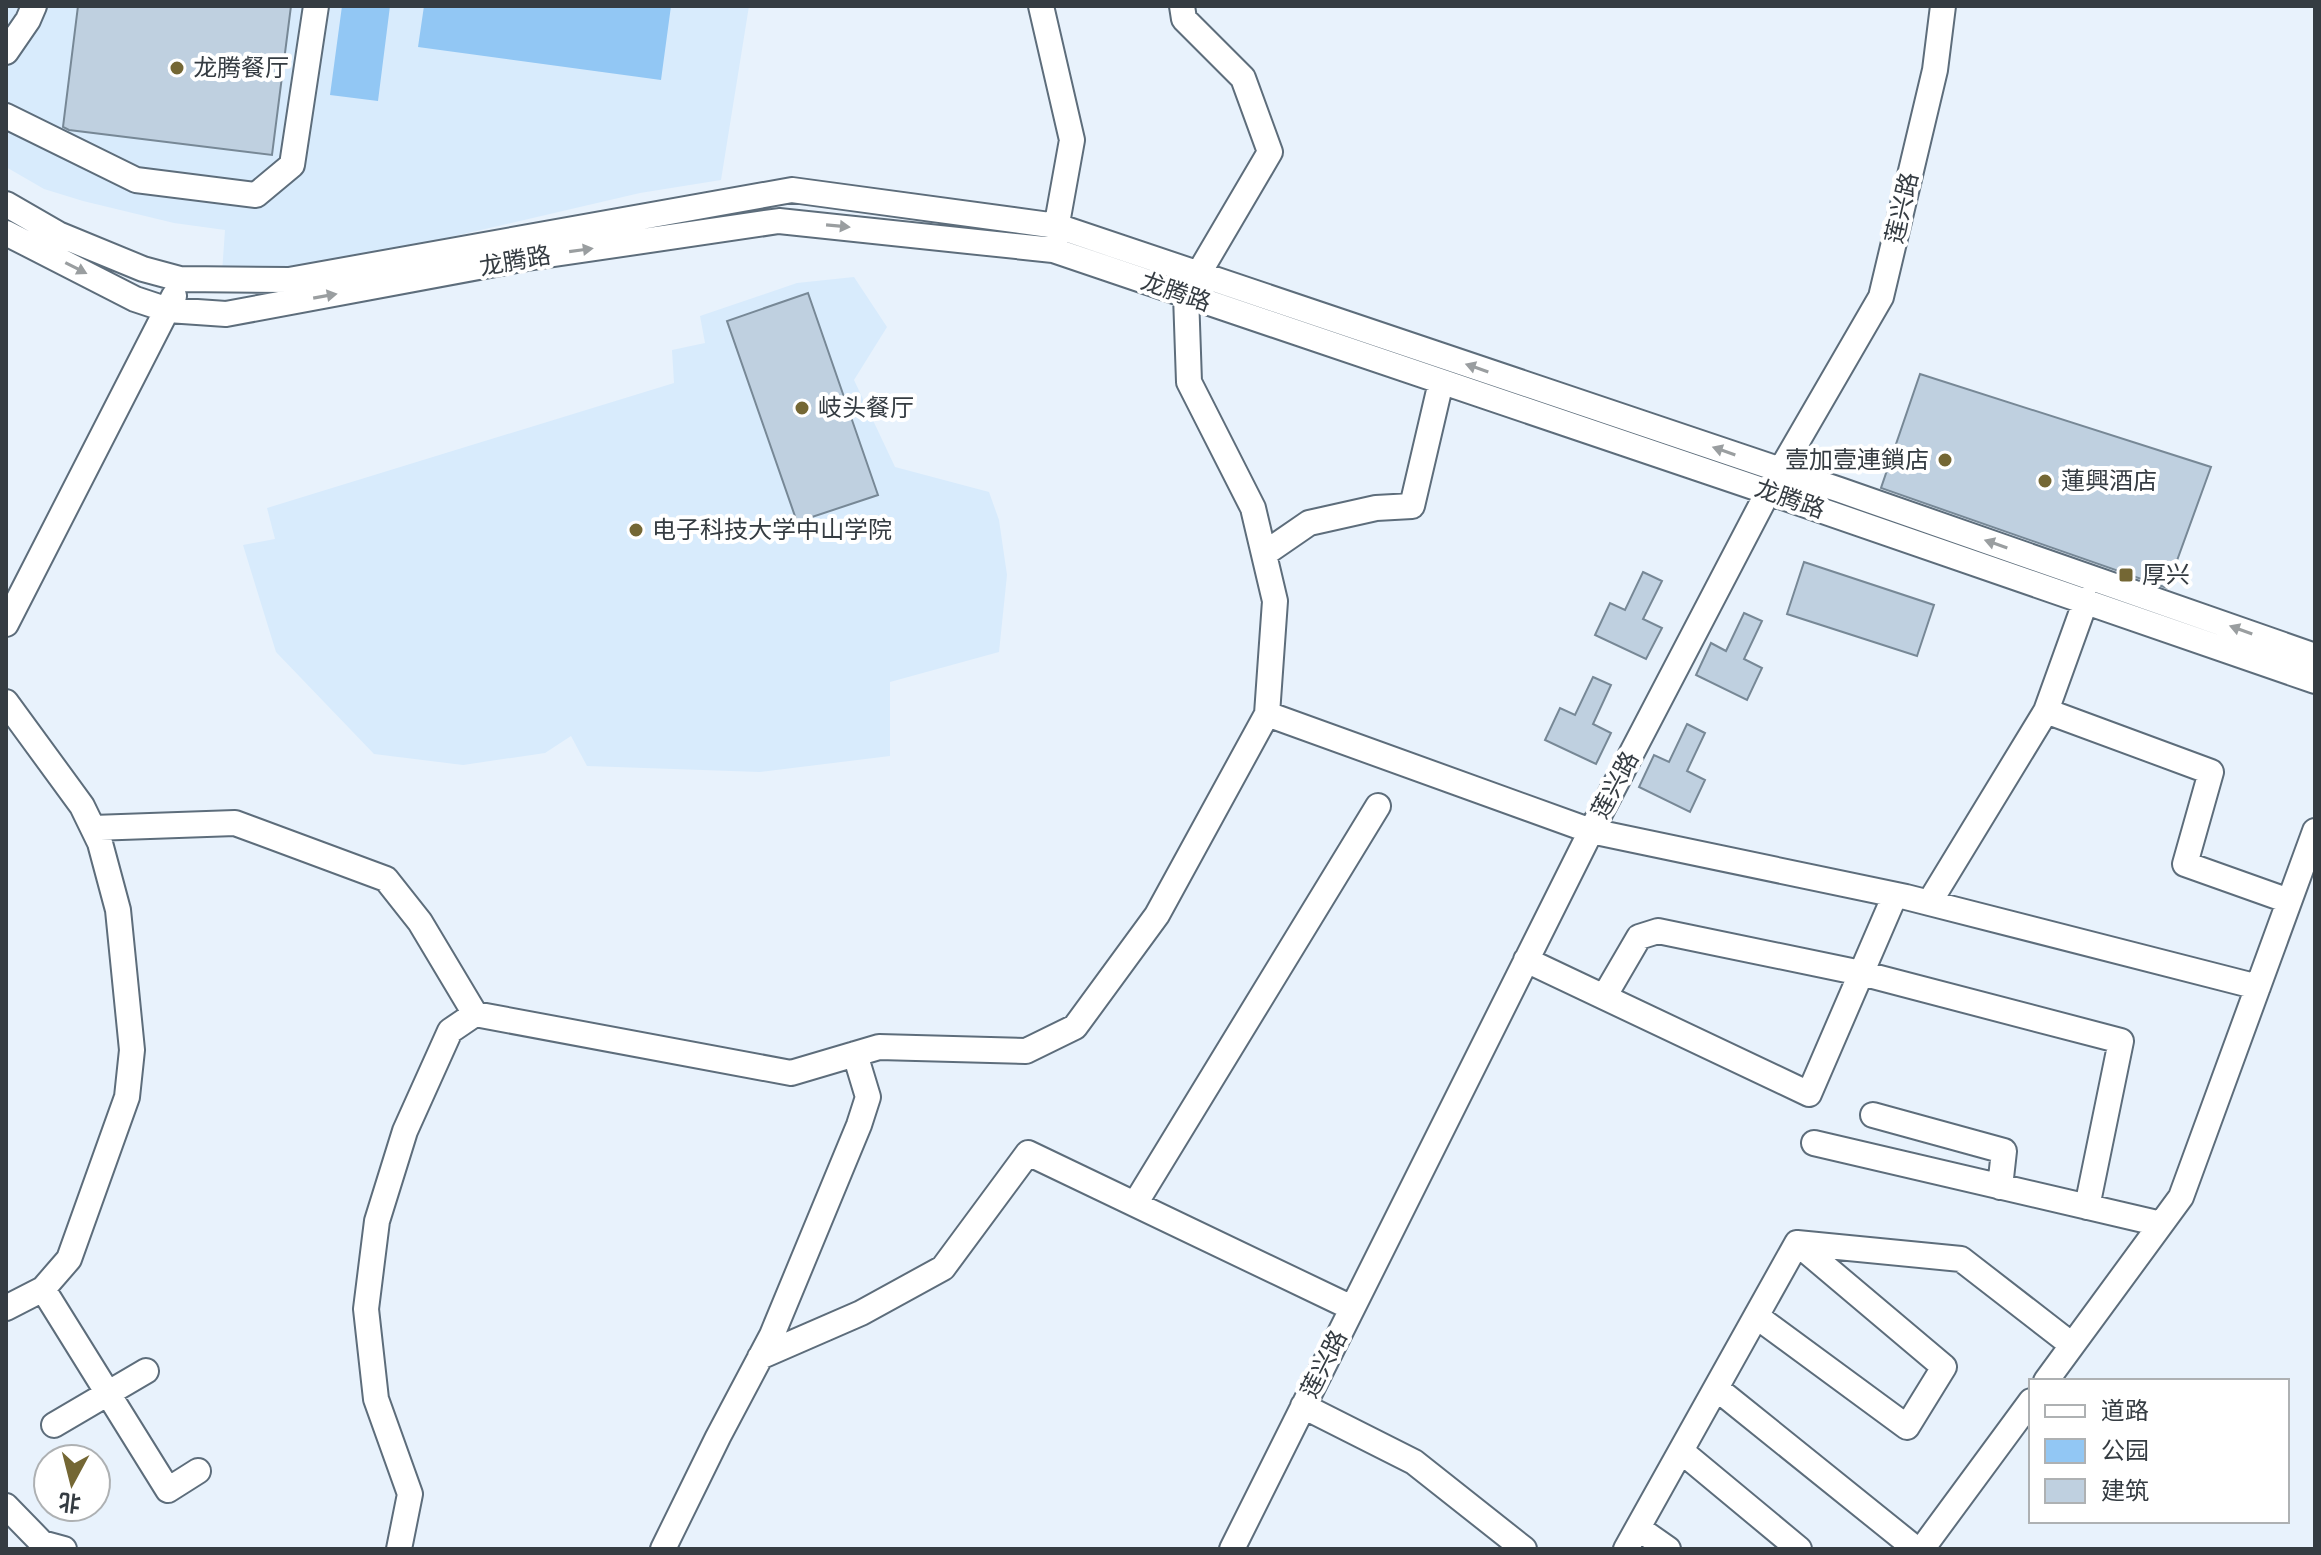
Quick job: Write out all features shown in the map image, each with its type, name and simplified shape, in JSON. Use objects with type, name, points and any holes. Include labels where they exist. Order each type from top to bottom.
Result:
[{"type":"street","points":[[6,52],[34,6]]},
{"type":"street","points":[[6,116],[136,180],[256,195],[292,165],[316,6]]},
{"type":"street","points":[[1041,6],[1072,140],[1053,250]]},
{"type":"street","points":[[399,1549],[410,1494],[376,1399],[366,1309],[377,1221],[405,1131],[450,1031],[475,1014],[791,1073],[879,1047],[1026,1051],[1075,1027],[1157,915],[1267,714],[1275,601],[1253,508],[1189,382],[1186,295],[1270,152],[1243,78],[1184,19],[1182,6]]},
{"type":"street","name":"莲兴路","points":[[1232,1549],[1591,831],[1768,492],[1881,297],[1935,70],[1943,6]]},
{"type":"street","name":"龙腾路","points":[[6,204],[58,234],[143,269],[180,279],[289,280],[792,190],[1057,226],[1780,470],[2315,656]]},
{"type":"street","name":"龙腾路","points":[[6,233],[135,299],[168,310],[226,314],[527,258],[779,221],[1053,250],[2086,600],[2315,681]]},
{"type":"street","points":[[6,624],[168,310],[180,279]]},
{"type":"street","points":[[1264,554],[1309,523],[1376,508],[1412,506],[1441,382]]},
{"type":"street","points":[[1929,903],[2046,711],[2086,600]]},
{"type":"street","points":[[6,702],[82,806],[100,843],[118,910],[132,1050],[127,1097],[69,1259],[43,1289],[6,1308]]},
{"type":"street","points":[[2046,711],[2211,772],[2185,864],[2289,901]]},
{"type":"street","points":[[1267,714],[1591,831],[1895,895],[2258,987]]},
{"type":"street","points":[[1135,1204],[1378,806]]},
{"type":"street","points":[[93,828],[235,823],[386,879],[420,922],[475,1014]]},
{"type":"street","points":[[2047,1379],[2181,1197],[2315,831]]},
{"type":"street","points":[[1526,960],[1809,1094],[1895,895]]},
{"type":"street","points":[[1604,997],[1639,937],[1658,931],[1861,973],[2121,1041],[2087,1207]]},
{"type":"street","points":[[663,1549],[772,1335],[859,1125],[868,1097],[855,1054]]},
{"type":"street","points":[[1873,1115],[2004,1151],[2000,1187]]},
{"type":"street","points":[[1814,1143],[2161,1224]]},
{"type":"street","points":[[760,1357],[861,1313],[943,1268],[1028,1153],[1352,1308]]},
{"type":"street","points":[[1797,1243],[1961,1259],[2072,1345]]},
{"type":"street","points":[[1668,1549],[1632,1538],[1797,1243]]},
{"type":"street","points":[[1756,1316],[1907,1427],[1944,1367],[1797,1243]]},
{"type":"street","points":[[43,1289],[168,1490],[198,1471]]},
{"type":"street","points":[[54,1425],[146,1371]]},
{"type":"street","points":[[1716,1388],[1916,1549]]},
{"type":"street","points":[[1922,1549],[2029,1404]]},
{"type":"street","points":[[1303,1406],[1414,1462],[1524,1549]]},
{"type":"street","points":[[1681,1451],[1799,1549]]},
{"type":"street","points":[[6,1506],[42,1543],[64,1549]]},
{"type":"shaded area","points":[[6,6],[749,6],[721,180],[640,193],[429,242],[342,271],[222,273],[225,230],[174,223],[83,201],[44,189],[6,167]]},
{"type":"shaded area","name":"电子科技大学中山学院","points":[[854,277],[887,327],[854,380],[895,467],[989,492],[999,520],[1007,575],[999,652],[890,682],[890,756],[760,772],[587,766],[571,736],[545,753],[463,765],[374,754],[276,652],[243,545],[275,539],[267,508],[674,383],[672,350],[705,343],[700,316],[797,283]]},
{"type":"green space","points":[[342,6],[390,6],[378,101],[330,95]]},
{"type":"green space","points":[[424,6],[671,6],[661,80],[418,47]]},
{"type":"building","name":"龙腾餐厅","points":[[78,6],[291,6],[272,155],[63,127]]},
{"type":"building","name":"岐头餐厅","points":[[808,293],[878,495],[797,522],[727,321]]},
{"type":"building","name":"蓮興酒店","points":[[1920,374],[2211,467],[2167,588],[1881,488]]},
{"type":"building","points":[[1804,562],[1934,605],[1917,656],[1787,614]]},
{"type":"building","points":[[1643,572],[1662,581],[1643,619],[1662,628],[1646,659],[1595,635],[1610,603],[1625,610]]},
{"type":"building","points":[[1744,613],[1762,621],[1744,659],[1762,668],[1747,700],[1696,675],[1711,643],[1726,651]]},
{"type":"building","points":[[1593,677],[1611,685],[1593,724],[1611,733],[1596,764],[1545,740],[1560,708],[1575,715]]},
{"type":"building","points":[[1687,724],[1705,733],[1687,771],[1705,780],[1690,812],[1639,787],[1654,755],[1669,762]]},
{"type":"place","name":"龙腾餐厅","points":[[177,68]]},
{"type":"place","name":"岐头餐厅","points":[[802,408]]},
{"type":"place","name":"壹加壹連鎖店","points":[[1945,460]]},
{"type":"place","name":"蓮興酒店","points":[[2045,481]]},
{"type":"place","name":"电子科技大学中山学院","points":[[636,530]]},
{"type":"place","name":"厚兴","points":[[2126,575]]}]
